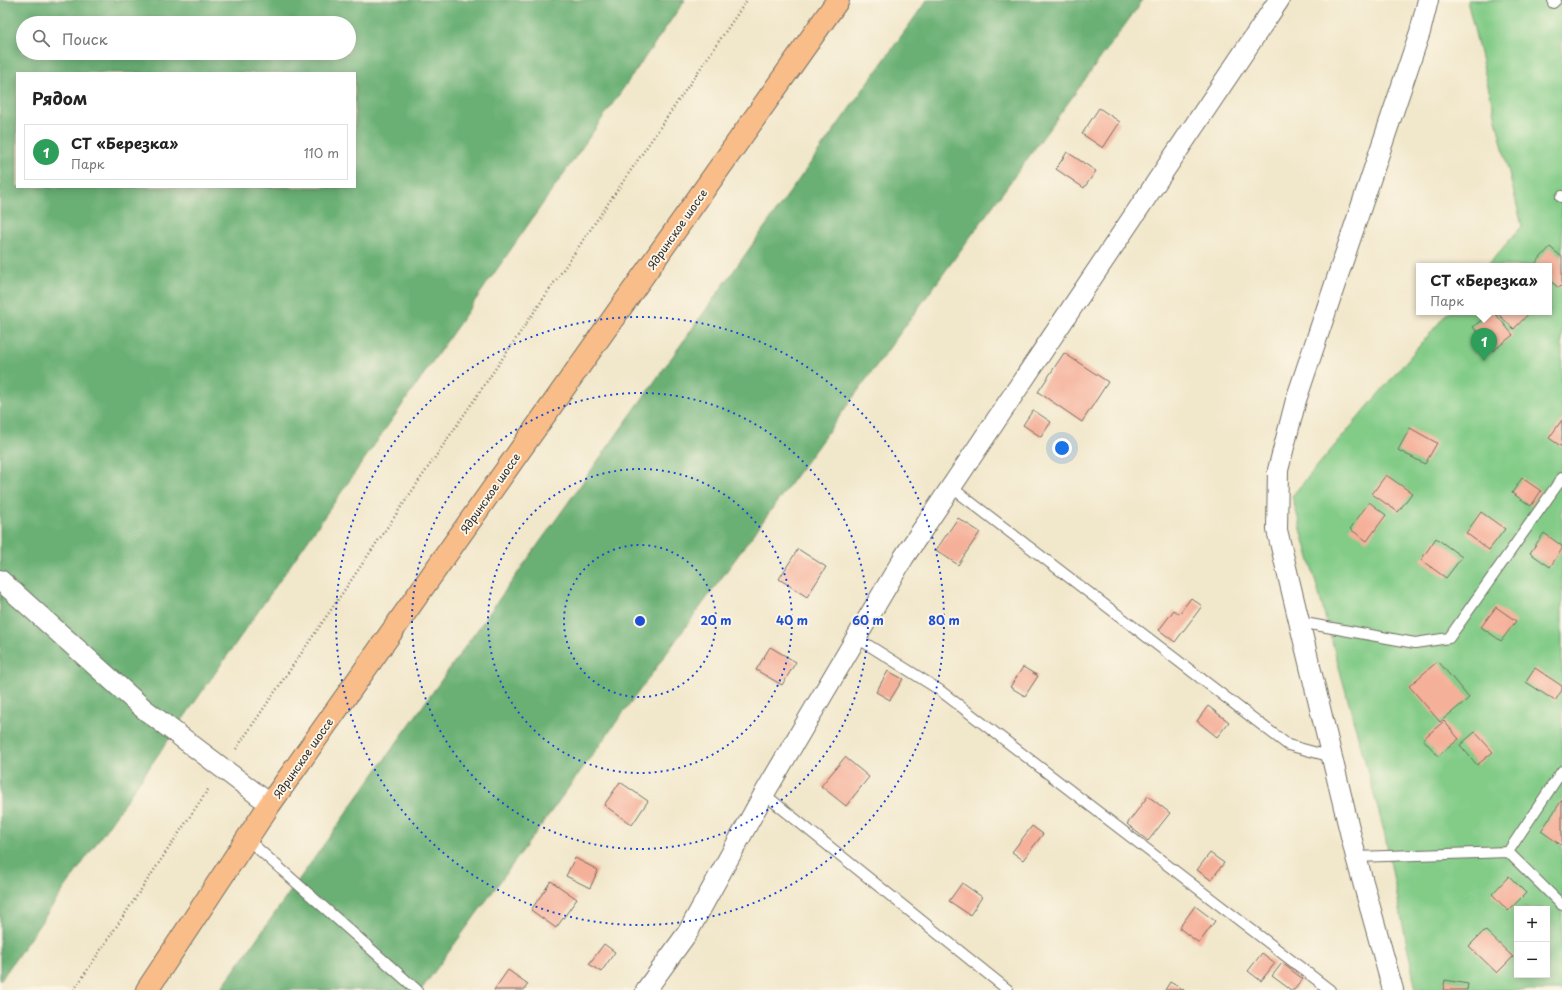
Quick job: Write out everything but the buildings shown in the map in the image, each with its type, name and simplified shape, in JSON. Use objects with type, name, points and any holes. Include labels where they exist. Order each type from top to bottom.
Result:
[{"type":"main road","name":"Ядринское шоссе","points":[[146,990],[270,804],[838,0]]},
{"type":"street","points":[[646,990],[688,932],[764,794],[904,557],[1280,0]]},
{"type":"street","points":[[1393,990],[1356,857],[1277,530],[1278,470],[1296,400],[1420,32],[1428,0]]},
{"type":"street","points":[[0,580],[144,709],[270,804]]},
{"type":"lane","points":[[1299,622],[1415,643],[1448,638],[1562,478]]},
{"type":"lane","points":[[951,487],[1288,745],[1332,757]]},
{"type":"lane","points":[[857,638],[938,689],[1330,990]]},
{"type":"lane","points":[[1508,852],[1562,771]]},
{"type":"lane","points":[[764,794],[1008,990]]},
{"type":"lane","points":[[247,839],[417,990]]},
{"type":"lane","points":[[1356,857],[1508,852],[1562,905]]},
{"type":"path","points":[[74,990],[222,769],[747,0]]},
{"type":"green space","points":[[0,0],[685,0],[0,981]]},
{"type":"green space","points":[[927,0],[1143,0],[421,990],[220,990]]},
{"type":"green space","points":[[1467,0],[1562,0],[1562,990],[1416,990],[1384,831],[1292,496],[1445,315],[1552,315],[1552,263],[1490,263],[1522,226]]},
{"type":"place","name":"СТ «Березка»","points":[[1484,361]]}]
